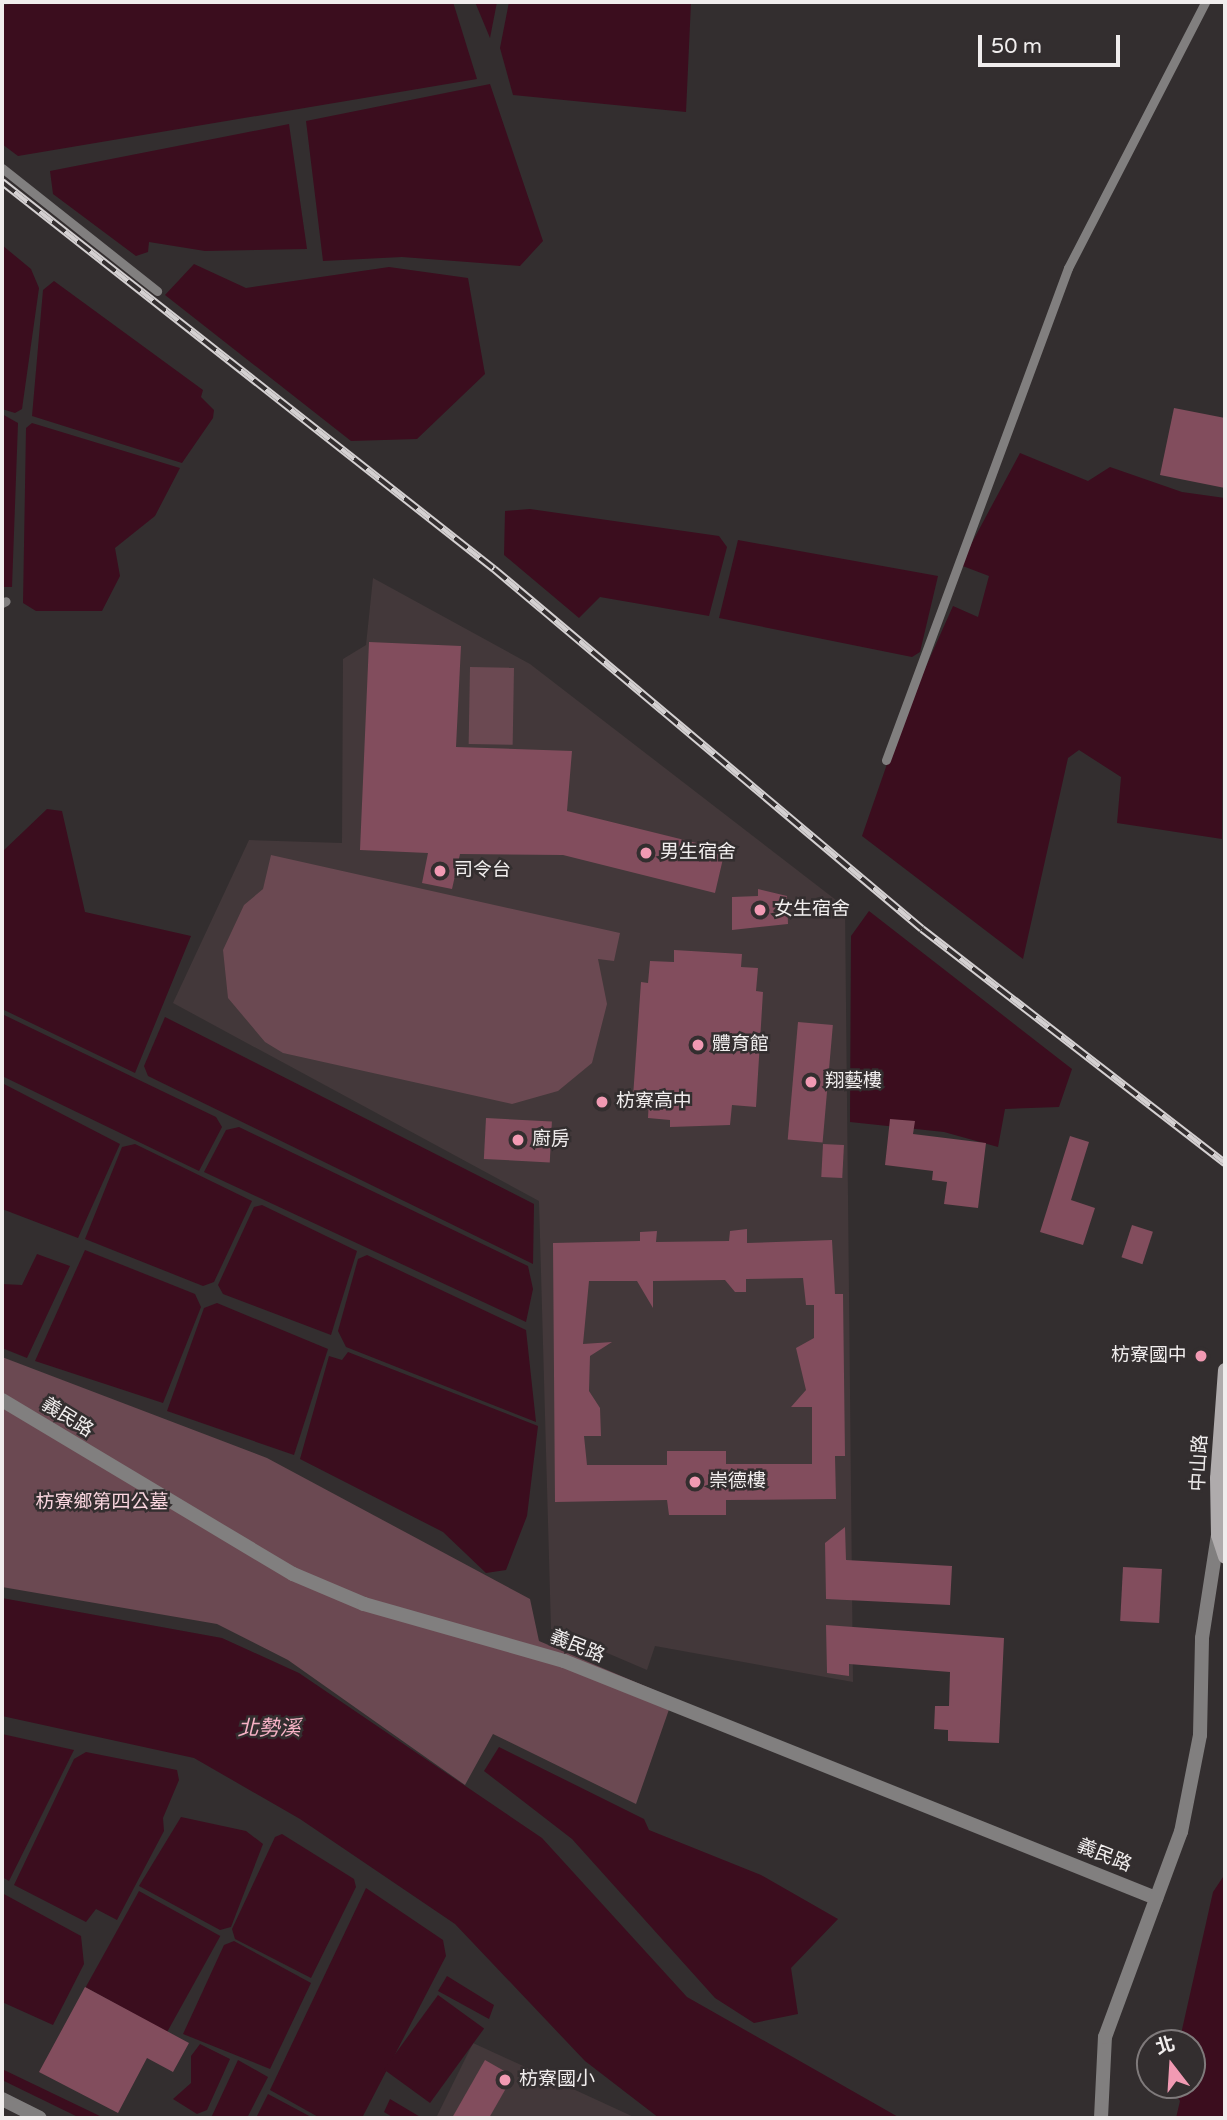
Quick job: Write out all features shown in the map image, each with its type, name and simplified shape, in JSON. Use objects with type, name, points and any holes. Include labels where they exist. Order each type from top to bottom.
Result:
[{"type":"street","name":"中山路","points":[[1225,1370],[1218,1535],[1225,1557]]},
{"type":"street","name":"義民路","points":[[2,1400],[293,1574],[364,1604],[564,1661],[1156,1898]]},
{"type":"street","points":[[1101,2118],[1105,2037],[1181,1832],[1200,1735],[1202,1638],[1218,1535]]},
{"type":"street","points":[[2,2099],[40,2118]]},
{"type":"lane","points":[[886,760],[1068,268],[1205,2]]},
{"type":"lane","points":[[2,168],[157,291]]},
{"type":"shaded area","name":"枋寮高中","points":[[373,578],[530,664],[845,907],[853,1682],[655,1646],[647,1670],[551,1629],[539,1201],[173,1003],[249,840],[342,843],[343,659],[366,645]]},
{"type":"shaded area","name":"枋寮國小","points":[[473,2043],[636,2118],[436,2118]]},
{"type":"green space","points":[[470,667],[514,668],[513,745],[469,744]]},
{"type":"green space","points":[[271,855],[620,933],[614,961],[598,959],[607,1004],[592,1063],[558,1091],[512,1104],[283,1053],[265,1042],[228,998],[223,950],[244,905],[263,889]]},
{"type":"green space","name":"枋寮鄉第四公墓","points":[[2,1357],[267,1458],[530,1599],[539,1641],[673,1698],[636,1804],[493,1734],[465,1785],[288,1660],[217,1624],[2,1587]]},
{"type":"water","points":[[24,2],[453,2],[477,79],[18,156],[2,144],[2,5]]},
{"type":"water","points":[[475,2],[497,2],[490,38]]},
{"type":"water","points":[[509,2],[691,2],[686,112],[513,95],[500,48]]},
{"type":"water","points":[[490,84],[543,241],[520,266],[402,257],[323,261],[306,121]]},
{"type":"water","points":[[289,124],[307,249],[205,251],[149,242],[148,252],[136,256],[53,194],[50,171]]},
{"type":"water","points":[[2,245],[31,269],[39,288],[22,409],[15,413],[2,409]]},
{"type":"water","points":[[194,264],[246,288],[389,267],[468,278],[485,374],[417,439],[351,441],[165,295]]},
{"type":"water","points":[[54,281],[203,390],[201,397],[214,410],[213,418],[182,463],[32,416],[43,290]]},
{"type":"water","points":[[2,414],[18,423],[12,587],[2,587]]},
{"type":"water","points":[[32,423],[180,468],[155,516],[115,548],[120,576],[102,611],[36,611],[23,603],[26,428]]},
{"type":"water","points":[[1020,453],[1088,481],[1110,467],[1182,492],[1225,498],[1222,839],[1117,823],[1121,777],[1079,750],[1068,758],[1023,959],[862,836],[903,718],[953,606],[978,617],[989,576],[960,565]]},
{"type":"water","points":[[530,509],[719,536],[727,547],[709,616],[600,597],[579,618],[504,555],[505,511]]},
{"type":"water","points":[[738,540],[938,576],[920,652],[912,657],[719,618]]},
{"type":"water","points":[[47,809],[62,811],[85,912],[191,936],[135,1073],[2,1009],[2,852]]},
{"type":"water","points":[[869,911],[1072,1069],[1059,1107],[1005,1109],[998,1147],[944,1132],[850,1122],[851,936]]},
{"type":"water","points":[[2,1014],[216,1117],[222,1127],[199,1171],[2,1076]]},
{"type":"water","points":[[165,1017],[534,1204],[533,1264],[148,1076],[144,1066]]},
{"type":"water","points":[[2,1083],[120,1144],[78,1238],[2,1209]]},
{"type":"water","points":[[239,1127],[528,1266],[533,1289],[526,1322],[204,1172],[226,1130]]},
{"type":"water","points":[[135,1144],[252,1201],[214,1282],[203,1286],[85,1239],[122,1147]]},
{"type":"water","points":[[262,1205],[357,1251],[331,1335],[223,1294],[218,1285],[254,1207]]},
{"type":"water","points":[[85,1250],[195,1294],[201,1307],[163,1403],[35,1361]]},
{"type":"water","points":[[37,1254],[70,1266],[27,1358],[2,1348],[2,1284],[22,1285]]},
{"type":"water","points":[[367,1255],[526,1330],[536,1422],[346,1347],[338,1331],[358,1259]]},
{"type":"water","points":[[217,1303],[328,1349],[294,1455],[167,1411],[204,1308]]},
{"type":"water","points":[[348,1352],[538,1426],[527,1516],[506,1570],[486,1573],[443,1532],[300,1459],[329,1356],[342,1360]]},
{"type":"water","name":"北勢溪","points":[[2,1598],[222,1638],[299,1673],[542,1838],[687,1997],[900,2118],[659,2118],[585,2061],[455,1924],[300,1819],[194,1758],[2,1716]]},
{"type":"water","points":[[2,1734],[74,1750],[9,1881],[2,1877]]},
{"type":"water","points":[[499,1747],[644,1819],[649,1830],[761,1875],[838,1919],[791,1968],[798,2014],[754,2023],[715,1998],[572,1839],[484,1771]]},
{"type":"water","points":[[86,1752],[177,1770],[179,1780],[163,1818],[164,1831],[117,1920],[96,1909],[86,1922],[14,1885],[74,1759]]},
{"type":"water","points":[[181,1817],[246,1831],[263,1844],[231,1927],[220,1930],[139,1886]]},
{"type":"water","points":[[282,1834],[354,1879],[356,1887],[311,1978],[235,1939],[232,1929],[275,1837]]},
{"type":"water","points":[[1225,1874],[1225,2118],[1176,2118],[1179,2099],[1206,2099],[1206,2029],[1182,2029],[1213,1892]]},
{"type":"water","points":[[366,1888],[443,1940],[446,1956],[362,2118],[320,2118],[270,2090]]},
{"type":"water","points":[[139,1891],[220,1936],[167,2032],[86,1987]]},
{"type":"water","points":[[2,1893],[81,1936],[84,1964],[53,2025],[2,2002]]},
{"type":"water","points":[[234,1941],[311,1983],[270,2069],[183,2034],[224,1945]]},
{"type":"water","points":[[447,1976],[494,2005],[489,2019],[438,1991]]},
{"type":"water","points":[[438,1995],[484,2029],[430,2103],[384,2069]]},
{"type":"water","points":[[200,2044],[230,2059],[207,2110],[197,2114],[173,2099],[191,2083],[191,2056]]},
{"type":"water","points":[[238,2060],[268,2077],[247,2118],[211,2118]]},
{"type":"water","points":[[2,2069],[104,2118],[80,2118],[2,2080]]},
{"type":"water","points":[[268,2094],[313,2118],[256,2118]]},
{"type":"water","points":[[390,2099],[422,2118],[394,2118],[384,2112]]},
{"type":"building","points":[[1174,408],[1225,418],[1225,488],[1160,475]]},
{"type":"building","points":[[369,642],[461,646],[456,747],[572,751],[567,811],[725,850],[715,893],[563,855],[460,854],[452,889],[422,883],[428,853],[360,850]]},
{"type":"building","name":"女生宿舍","points":[[758,889],[787,896],[788,924],[732,930],[732,897],[758,896]]},
{"type":"building","name":"體育館","points":[[674,950],[742,954],[741,967],[758,968],[756,991],[763,992],[756,1107],[732,1105],[730,1125],[670,1127],[670,1120],[648,1118],[649,1098],[633,1097],[641,982],[648,983],[650,961],[674,962]]},
{"type":"building","name":"翔藝樓","points":[[798,1022],[833,1025],[823,1143],[788,1140]]},
{"type":"building","name":"廚房","points":[[486,1118],[552,1121],[550,1162],[484,1159]]},
{"type":"building","points":[[890,1119],[915,1121],[913,1134],[986,1143],[978,1208],[944,1204],[947,1182],[932,1180],[933,1171],[885,1165]]},
{"type":"building","points":[[1070,1136],[1089,1142],[1071,1200],[1095,1208],[1083,1245],[1040,1232]]},
{"type":"building","points":[[823,1144],[844,1145],[842,1178],[821,1177]]},
{"type":"building","points":[[1132,1225],[1153,1232],[1142,1264],[1121,1257]]},
{"type":"building","points":[[747,1229],[747,1243],[832,1240],[835,1294],[843,1294],[845,1456],[835,1456],[836,1499],[726,1500],[726,1515],[669,1515],[667,1500],[555,1502],[553,1243],[640,1241],[640,1232],[657,1231],[656,1242],[729,1241],[730,1231]],"holes":[[[803,1278],[806,1305],[814,1305],[814,1338],[796,1348],[806,1390],[791,1407],[812,1407],[812,1464],[726,1464],[726,1451],[667,1451],[667,1465],[587,1465],[584,1436],[601,1436],[600,1408],[589,1391],[590,1356],[612,1342],[583,1344],[589,1281],[637,1281],[653,1308],[653,1281],[725,1280],[735,1292],[746,1292],[746,1279]]]},
{"type":"building","points":[[845,1527],[846,1560],[952,1566],[950,1605],[826,1599],[825,1543]]},
{"type":"building","points":[[1123,1567],[1162,1569],[1159,1623],[1120,1621]]},
{"type":"building","points":[[826,1625],[1004,1638],[999,1743],[948,1741],[948,1730],[934,1729],[935,1706],[949,1706],[950,1672],[849,1664],[849,1676],[827,1673]]},
{"type":"building","points":[[85,1987],[189,2043],[173,2072],[147,2058],[118,2113],[39,2072]]},
{"type":"building","points":[[485,2060],[513,2076],[489,2118],[452,2118]]},
{"type":"railway","points":[[2,182],[494,569],[922,929],[1225,1163]]},
{"type":"place","name":"男生宿舍","points":[[646,853]]},
{"type":"place","name":"司令台","points":[[440,871]]},
{"type":"place","name":"女生宿舍","points":[[760,910]]},
{"type":"place","name":"體育館","points":[[698,1045]]},
{"type":"place","name":"翔藝樓","points":[[811,1082]]},
{"type":"place","name":"枋寮高中","points":[[602,1102]]},
{"type":"place","name":"廚房","points":[[518,1140]]},
{"type":"place","name":"枋寮國中","points":[[1201,1356]]},
{"type":"place","name":"崇德樓","points":[[695,1482]]},
{"type":"place","name":"枋寮國小","points":[[505,2080]]}]
